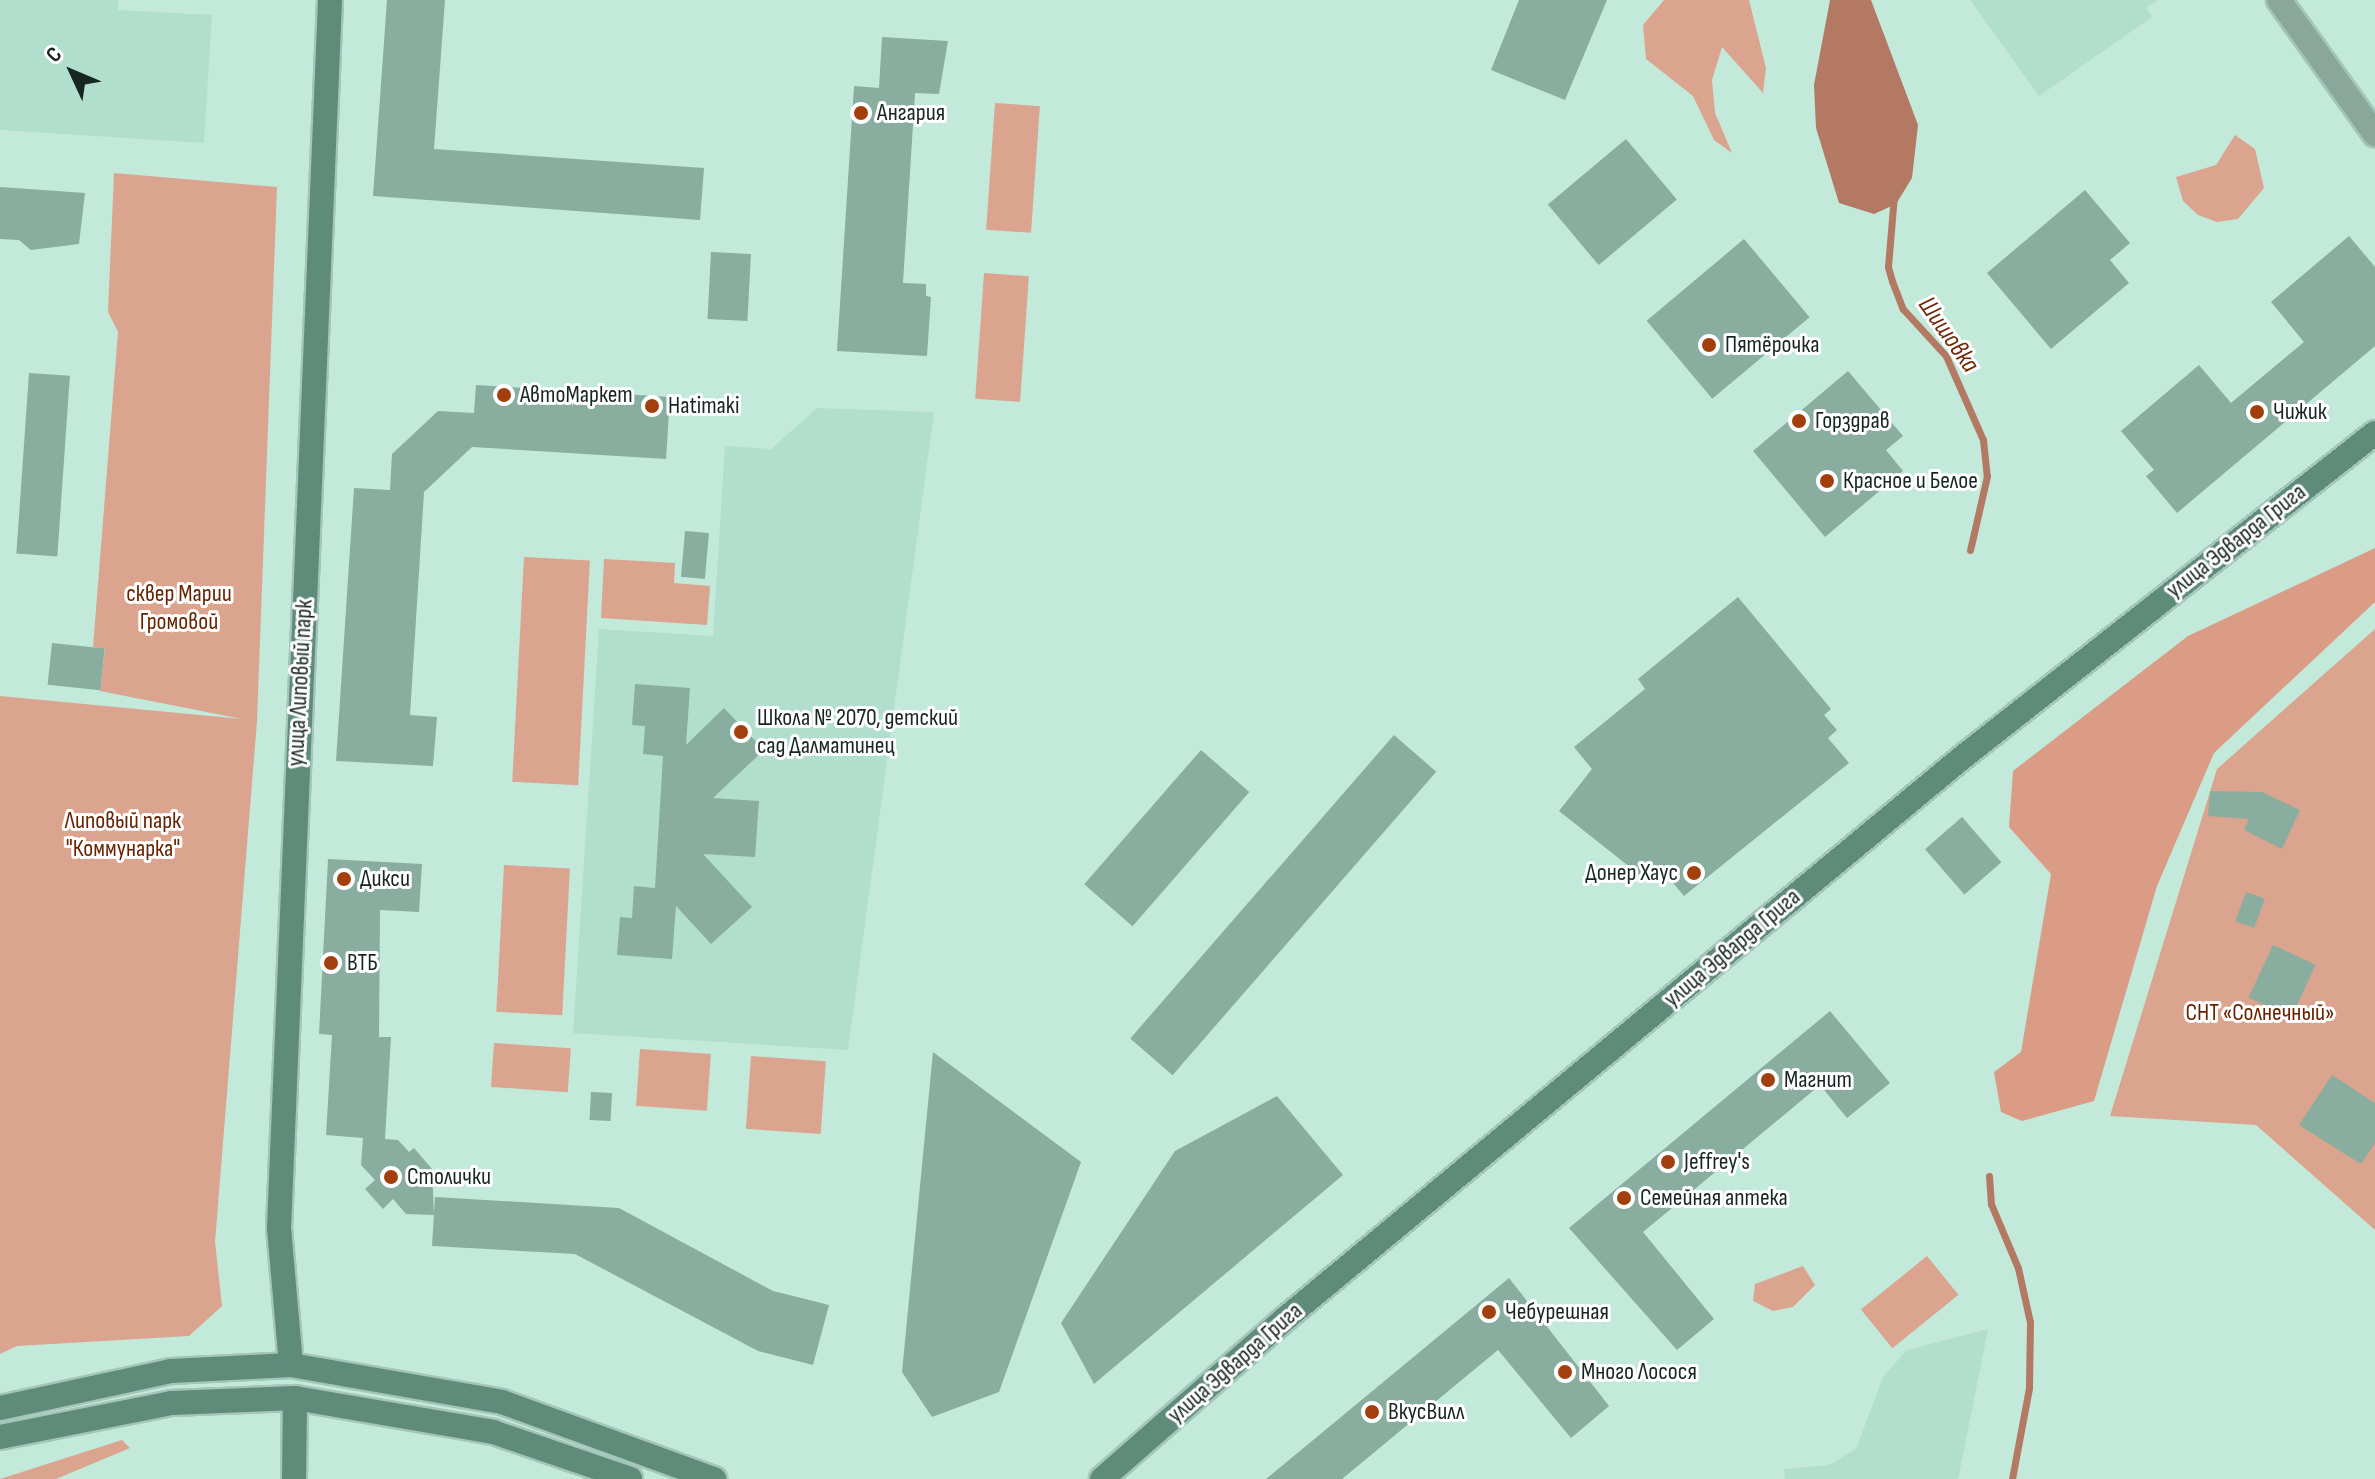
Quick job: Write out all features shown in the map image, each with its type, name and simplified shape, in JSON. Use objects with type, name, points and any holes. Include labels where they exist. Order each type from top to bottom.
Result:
[{"type":"street","name":"улица Липовый парк","points":[[291,1365],[279,1213],[330,0]]},
{"type":"street","points":[[2279,0],[2375,134]]},
{"type":"street","name":"улица Эдварда Грига","points":[[1102,1479],[1286,1318],[1963,757],[2375,433]]},
{"type":"street","points":[[291,1365],[295,1398],[294,1479]]},
{"type":"street","points":[[0,1408],[171,1371],[291,1365],[502,1402],[714,1479]]},
{"type":"street","points":[[0,1437],[172,1403],[295,1398],[493,1432],[630,1479]]},
{"type":"shaded area","points":[[0,0],[118,0],[118,10],[212,15],[204,143],[0,130]]},
{"type":"shaded area","points":[[1830,0],[1871,0],[1918,125],[1912,178],[1896,204],[1874,214],[1839,203],[1816,128],[1814,85]]},
{"type":"shaded area","points":[[1970,0],[2158,0],[2146,8],[2152,17],[2039,96]]},
{"type":"shaded area","name":"Школа № 2070, детский сад Далматинец","points":[[817,408],[934,412],[848,1050],[573,1033],[599,629],[713,636],[725,446],[771,449]]},
{"type":"shaded area","points":[[2375,548],[2375,602],[2214,753],[2157,886],[2094,1101],[2022,1121],[2001,1112],[1994,1072],[2021,1052],[2051,874],[2009,827],[2013,771],[2188,636]]},
{"type":"shaded area","points":[[1988,1329],[1958,1479],[1785,1479],[1784,1469],[1829,1465],[1856,1449],[1883,1377],[1907,1350]]},
{"type":"green space","points":[[1664,0],[1749,0],[1766,68],[1763,93],[1722,47],[1712,80],[1715,113],[1732,153],[1714,140],[1693,96],[1646,59],[1643,25]]},
{"type":"green space","points":[[995,103],[1040,106],[1031,233],[986,230]]},
{"type":"green space","points":[[2235,135],[2255,149],[2264,188],[2238,219],[2217,222],[2198,215],[2183,201],[2176,177],[2216,165]]},
{"type":"green space","name":"Липовый парк \"Коммунарка\"","points":[[114,173],[277,187],[257,721],[215,1242],[222,1306],[189,1336],[17,1346],[0,1354],[0,696],[242,719],[100,691],[105,649],[93,647],[118,332],[108,312]]},
{"type":"green space","points":[[984,273],[1029,276],[1020,402],[975,399]]},
{"type":"green space","points":[[524,557],[590,560],[578,785],[512,782]]},
{"type":"green space","points":[[604,559],[675,563],[674,583],[710,586],[707,625],[601,618]]},
{"type":"green space","name":"СНТ «Солнечный»","points":[[2375,629],[2375,1230],[2256,1125],[2110,1116],[2217,769]]},
{"type":"green space","points":[[504,865],[570,868],[562,1015],[496,1012]]},
{"type":"green space","points":[[494,1043],[571,1048],[568,1092],[491,1087]]},
{"type":"green space","points":[[640,1049],[711,1054],[707,1111],[636,1106]]},
{"type":"green space","points":[[751,1056],[826,1061],[821,1134],[746,1129]]},
{"type":"green space","points":[[1927,1256],[1958,1295],[1892,1348],[1861,1309]]},
{"type":"green space","points":[[1803,1266],[1815,1285],[1793,1307],[1773,1311],[1753,1301],[1755,1284]]},
{"type":"green space","points":[[122,1440],[130,1448],[56,1479],[0,1479]]},
{"type":"building","points":[[387,0],[445,0],[434,149],[704,168],[700,220],[373,196]]},
{"type":"building","points":[[1519,0],[1607,0],[1565,100],[1491,70]]},
{"type":"building","points":[[882,37],[948,41],[939,94],[915,93],[903,283],[926,284],[926,296],[931,297],[927,356],[837,351],[854,86],[879,88]]},
{"type":"building","points":[[1626,139],[1677,200],[1599,265],[1548,205]]},
{"type":"building","points":[[0,187],[85,193],[79,244],[31,250],[19,240],[0,239]]},
{"type":"building","points":[[2085,190],[2130,243],[2110,260],[2129,283],[2051,349],[1987,273]]},
{"type":"building","points":[[2349,236],[2375,267],[2375,346],[2177,513],[2146,476],[2154,470],[2121,431],[2199,365],[2231,403],[2304,342],[2271,302]]},
{"type":"building","points":[[1744,239],[1810,317],[1712,399],[1647,321]]},
{"type":"building","points":[[711,252],[751,254],[747,321],[707,319]]},
{"type":"building","points":[[1848,371],[1903,436],[1886,450],[1903,471],[1825,537],[1753,451]]},
{"type":"building","points":[[29,373],[70,376],[57,556],[16,554]]},
{"type":"building","points":[[476,385],[670,397],[666,459],[472,447],[424,492],[410,715],[437,717],[433,766],[336,761],[354,488],[390,490],[392,454],[438,411],[474,413]]},
{"type":"building","points":[[685,531],[709,533],[705,579],[681,577]]},
{"type":"building","points":[[1738,597],[1831,709],[1824,715],[1837,730],[1828,738],[1849,763],[1684,896],[1664,872],[1650,883],[1559,811],[1592,769],[1574,747],[1645,689],[1638,679]]},
{"type":"building","points":[[52,643],[105,649],[100,690],[48,685]]},
{"type":"building","points":[[635,684],[690,688],[686,745],[724,708],[764,750],[713,798],[759,801],[755,857],[703,854],[752,907],[711,944],[676,906],[672,959],[617,955],[620,917],[632,918],[634,886],[655,888],[663,756],[643,754],[645,726],[632,725]]},
{"type":"building","points":[[1394,735],[1436,772],[1173,1075],[1130,1038]]},
{"type":"building","points":[[1201,750],[1249,792],[1133,926],[1084,884]]},
{"type":"building","points":[[2210,791],[2262,792],[2300,810],[2282,849],[2244,830],[2249,819],[2208,816]]},
{"type":"building","points":[[1962,817],[2001,862],[1964,894],[1925,849]]},
{"type":"building","points":[[328,859],[422,864],[419,912],[380,910],[379,1037],[391,1037],[385,1139],[398,1140],[409,1152],[414,1148],[432,1169],[434,1215],[406,1214],[393,1199],[383,1209],[365,1189],[375,1180],[361,1165],[363,1138],[326,1135],[332,1035],[319,1034]]},
{"type":"building","points":[[2246,892],[2265,899],[2254,928],[2235,921]]},
{"type":"building","points":[[2273,945],[2316,965],[2291,1017],[2248,998]]},
{"type":"building","points":[[1830,1011],[1890,1083],[1847,1118],[1820,1085],[1643,1232],[1714,1319],[1677,1350],[1569,1228]]},
{"type":"building","points":[[933,1052],[1081,1162],[999,1392],[932,1417],[902,1372]]},
{"type":"building","points":[[2332,1075],[2375,1103],[2375,1143],[2361,1164],[2299,1125]]},
{"type":"building","points":[[591,1092],[612,1093],[611,1121],[590,1120]]},
{"type":"building","points":[[1277,1096],[1343,1175],[1094,1384],[1061,1323],[1175,1151]]},
{"type":"building","points":[[435,1197],[619,1208],[773,1291],[829,1305],[813,1365],[758,1351],[575,1254],[432,1246]]},
{"type":"building","points":[[1509,1278],[1609,1406],[1571,1438],[1498,1350],[1342,1479],[1266,1479]]},
{"type":"waterway","name":"Шишовка","points":[[1894,195],[1888,267],[1892,281],[1903,309],[1946,356],[1983,440],[1987,476],[1970,550]]},
{"type":"waterway","points":[[1989,1176],[1991,1204],[2018,1268],[2030,1322],[2029,1388],[2012,1479]]},
{"type":"place","name":"Ангария","points":[[861,113]]},
{"type":"place","name":"Пятёрочка","points":[[1709,345]]},
{"type":"place","name":"АвтоМаркет","points":[[504,395]]},
{"type":"place","name":"Hatimaki","points":[[652,406]]},
{"type":"place","name":"Чижик","points":[[2257,412]]},
{"type":"place","name":"Горздрав","points":[[1799,421]]},
{"type":"place","name":"Красное и Белое","points":[[1827,481]]},
{"type":"place","name":"Школа № 2070, детский сад Далматинец","points":[[741,732]]},
{"type":"place","name":"Донер Хаус","points":[[1694,873]]},
{"type":"place","name":"Дикси","points":[[344,879]]},
{"type":"place","name":"ВТБ","points":[[331,963]]},
{"type":"place","name":"Магнит","points":[[1768,1080]]},
{"type":"place","name":"Jeffrey's","points":[[1668,1162]]},
{"type":"place","name":"Столички","points":[[391,1177]]},
{"type":"place","name":"Семейная аптека","points":[[1624,1198]]},
{"type":"place","name":"Чебурешная","points":[[1489,1312]]},
{"type":"place","name":"Много Лосося","points":[[1565,1372]]},
{"type":"place","name":"ВкусВилл","points":[[1372,1412]]},
{"type":"park label","name":"сквер Марии Громовой","points":[[179,608]]}]
